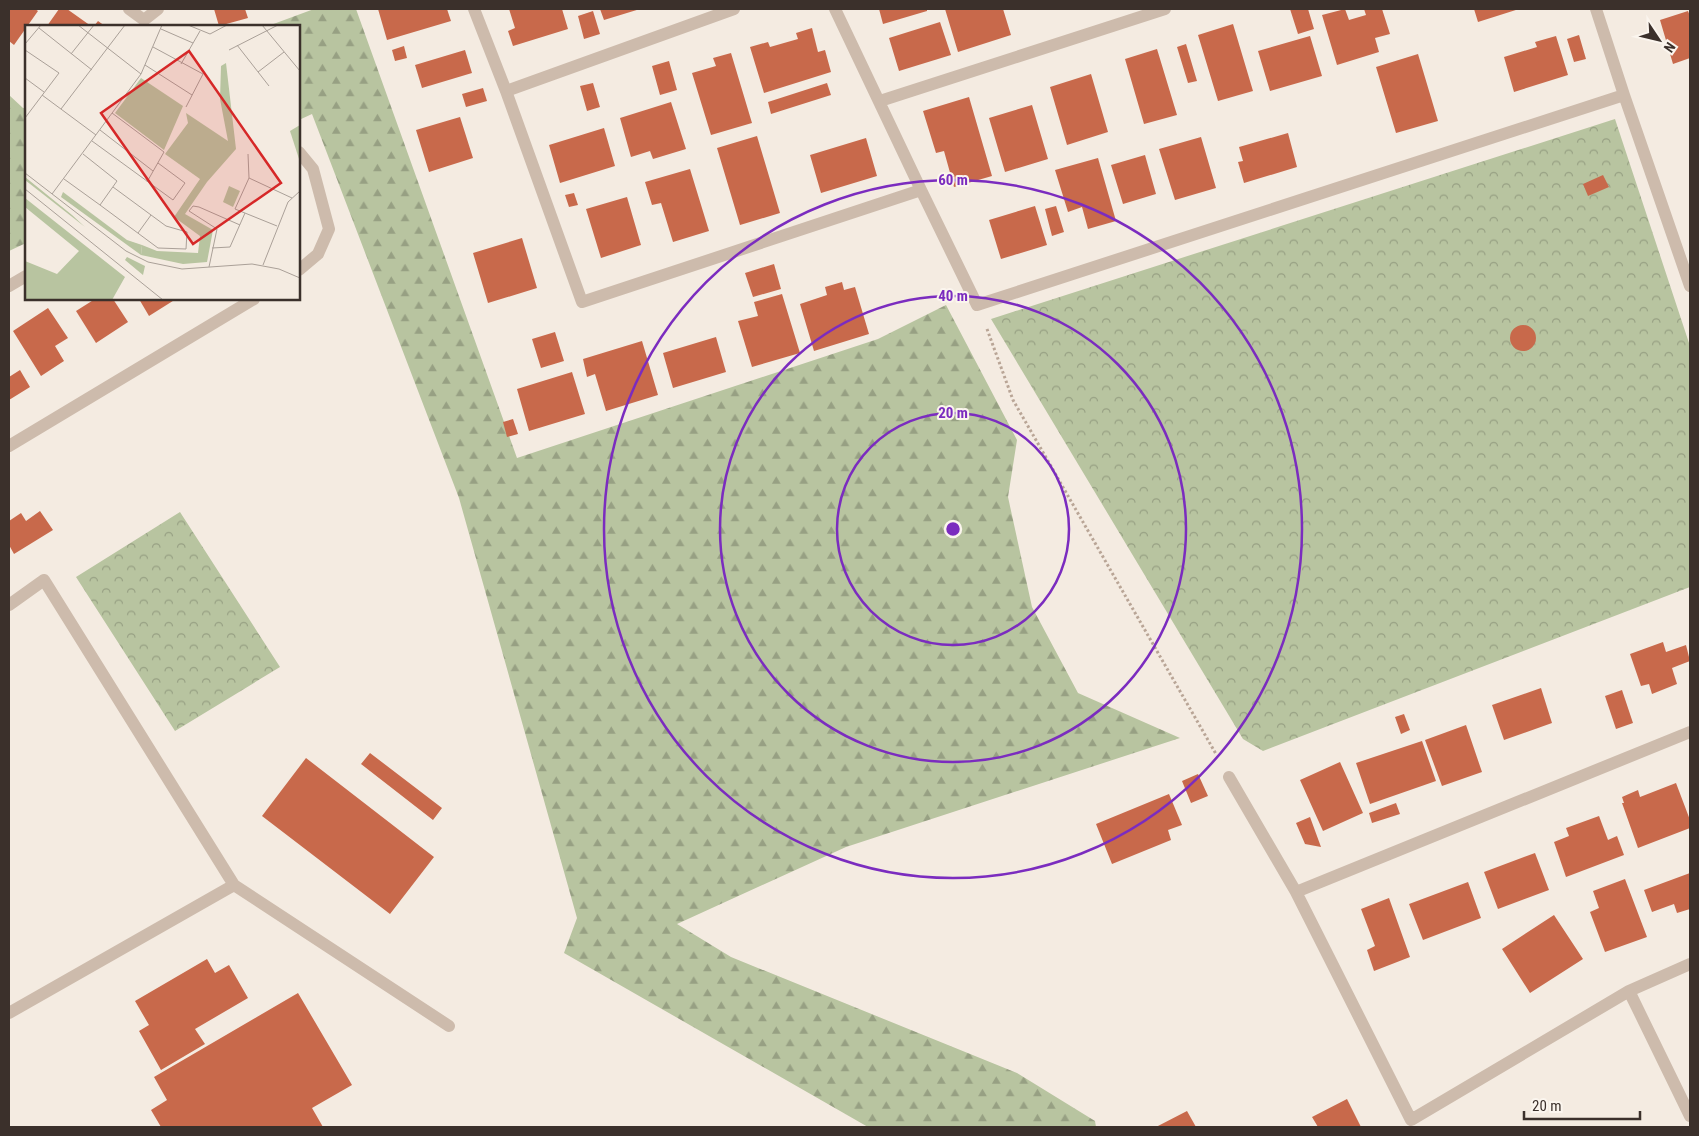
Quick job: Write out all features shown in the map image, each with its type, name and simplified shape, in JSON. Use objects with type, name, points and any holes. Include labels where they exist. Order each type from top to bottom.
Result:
[{"type":"street","points":[[130,9],[144,20],[158,9]]},
{"type":"street","points":[[474,9],[506,91],[582,302],[921,190]]},
{"type":"street","points":[[506,91],[734,9]]},
{"type":"street","points":[[835,9],[977,305],[1624,95]]},
{"type":"street","points":[[880,101],[1165,9]]},
{"type":"street","points":[[1596,9],[1690,286]]},
{"type":"street","points":[[300,153],[313,169],[329,230],[318,254],[300,269]]},
{"type":"street","points":[[9,286],[25,277]]},
{"type":"street","points":[[9,446],[252,300]]},
{"type":"street","points":[[9,605],[44,580],[234,885],[449,1026]]},
{"type":"street","points":[[1296,892],[1690,732]]},
{"type":"street","points":[[1229,777],[1296,892],[1411,1120],[1629,990],[1690,964]]},
{"type":"street","points":[[9,1013],[234,885]]},
{"type":"street","points":[[1629,990],[1690,1116]]},
{"type":"path","points":[[977,305],[1013,400],[1229,777]]},
{"type":"green space","points":[[314,9],[356,9],[517,458],[878,339],[946,305],[1017,440],[1008,497],[1032,607],[1078,693],[1180,738],[846,847],[677,924],[731,957],[1017,1073],[1095,1121],[1096,1127],[868,1127],[564,953],[577,918],[459,498],[312,114],[300,120],[300,25],[271,25]]},
{"type":"green space","points":[[9,95],[25,108],[25,243],[9,251]]},
{"type":"green space","points":[[1615,119],[1690,346],[1690,587],[1263,751],[1243,739],[991,319]]},
{"type":"green space","points":[[180,512],[280,667],[175,731],[76,577]]},
{"type":"building","points":[[9,9],[35,9],[38,11],[28,25],[25,25],[25,29],[14,45],[9,41]]},
{"type":"building","points":[[59,9],[67,9],[90,25],[48,25]]},
{"type":"building","points":[[214,9],[245,9],[248,18],[219,25]]},
{"type":"building","points":[[378,9],[447,9],[451,21],[387,40]]},
{"type":"building","points":[[509,9],[562,9],[568,29],[513,46],[508,31],[515,28]]},
{"type":"building","points":[[600,9],[640,9],[604,20]]},
{"type":"building","points":[[879,9],[927,9],[927,11],[883,24]]},
{"type":"building","points":[[945,9],[1003,9],[1011,35],[958,52]]},
{"type":"building","points":[[1290,9],[1308,9],[1314,29],[1298,34]]},
{"type":"building","points":[[1345,9],[1349,20],[1366,15],[1364,9],[1382,9],[1390,34],[1375,38],[1379,52],[1337,65],[1322,15]]},
{"type":"building","points":[[1474,9],[1519,9],[1478,22]]},
{"type":"building","points":[[593,11],[600,34],[584,39],[578,16]]},
{"type":"building","points":[[1688,11],[1690,16],[1690,58],[1673,64],[1660,20]]},
{"type":"building","points":[[98,21],[104,25],[95,25]]},
{"type":"building","points":[[940,22],[951,55],[899,71],[889,38]]},
{"type":"building","points":[[1233,24],[1253,91],[1218,101],[1198,35]]},
{"type":"building","points":[[812,28],[818,52],[825,50],[831,72],[764,93],[750,47],[768,42],[770,47],[798,39],[796,33]]},
{"type":"building","points":[[1579,35],[1586,59],[1574,62],[1567,39]]},
{"type":"building","points":[[1310,36],[1322,76],[1270,91],[1258,51]]},
{"type":"building","points":[[1556,36],[1568,75],[1514,92],[1504,57],[1537,47],[1535,42]]},
{"type":"building","points":[[1186,44],[1197,81],[1188,83],[1177,47]]},
{"type":"building","points":[[404,46],[407,58],[395,61],[392,50]]},
{"type":"building","points":[[1157,49],[1177,115],[1144,124],[1125,59]]},
{"type":"building","points":[[465,50],[472,73],[422,88],[415,65]]},
{"type":"building","points":[[731,53],[752,123],[711,135],[692,73],[716,66],[713,58]]},
{"type":"building","points":[[1418,54],[1438,121],[1396,133],[1376,67]]},
{"type":"building","points":[[669,61],[677,90],[660,95],[652,66]]},
{"type":"building","points":[[1091,74],[1108,132],[1067,145],[1050,87]]},
{"type":"building","points":[[593,83],[600,107],[587,111],[580,86]]},
{"type":"building","points":[[827,83],[831,95],[771,114],[768,102]]},
{"type":"building","points":[[483,88],[487,101],[466,107],[462,94]]},
{"type":"building","points":[[969,97],[992,176],[954,187],[944,151],[936,153],[923,111]]},
{"type":"building","points":[[671,102],[686,149],[653,159],[650,151],[631,157],[620,118]]},
{"type":"building","points":[[1032,105],[1048,159],[1005,172],[989,118]]},
{"type":"building","points":[[460,117],[473,158],[429,172],[416,130]]},
{"type":"building","points":[[604,128],[615,166],[560,183],[549,145]]},
{"type":"building","points":[[1288,133],[1297,167],[1244,183],[1238,162],[1243,161],[1239,147]]},
{"type":"building","points":[[757,136],[780,213],[740,225],[717,148]]},
{"type":"building","points":[[1201,137],[1216,188],[1175,200],[1159,149]]},
{"type":"building","points":[[866,138],[877,176],[821,193],[810,155]]},
{"type":"building","points":[[1145,155],[1156,194],[1123,204],[1111,165]]},
{"type":"building","points":[[1098,158],[1116,221],[1088,229],[1082,207],[1068,212],[1055,170]]},
{"type":"building","points":[[690,169],[709,231],[673,242],[661,203],[652,205],[645,182]]},
{"type":"building","points":[[1603,175],[1609,187],[1588,196],[1583,184]]},
{"type":"building","points":[[574,193],[578,205],[569,207],[565,195]]},
{"type":"building","points":[[627,197],[641,245],[601,258],[586,209]]},
{"type":"building","points":[[1035,206],[1047,245],[1001,259],[989,220]]},
{"type":"building","points":[[1056,206],[1064,232],[1052,236],[1045,209]]},
{"type":"building","points":[[522,238],[537,288],[488,303],[473,253]]},
{"type":"building","points":[[774,264],[781,289],[753,297],[745,273]]},
{"type":"building","points":[[842,282],[844,290],[855,287],[869,334],[814,351],[800,304],[827,295],[825,287]]},
{"type":"building","points":[[782,294],[800,353],[752,367],[738,321],[758,316],[754,302]]},
{"type":"building","points":[[93,300],[114,300],[128,322],[96,343],[76,311]]},
{"type":"building","points":[[140,300],[174,300],[149,316]]},
{"type":"building","points":[[48,308],[68,338],[55,346],[64,361],[41,376],[13,331]]},
{"type":"building","points":[[1523,325],[1532,329],[1536,338],[1532,347],[1523,351],[1514,347],[1510,338],[1514,329]]},
{"type":"building","points":[[555,332],[564,361],[541,368],[532,339]]},
{"type":"building","points":[[716,337],[726,372],[673,388],[663,353]]},
{"type":"building","points":[[642,341],[658,395],[606,411],[595,374],[587,377],[583,359]]},
{"type":"building","points":[[20,370],[30,387],[9,400],[9,377]]},
{"type":"building","points":[[572,372],[585,414],[529,431],[517,389]]},
{"type":"building","points":[[513,419],[518,434],[507,437],[503,422]]},
{"type":"building","points":[[40,511],[53,530],[14,554],[9,545],[9,521],[21,513],[26,521]]},
{"type":"building","points":[[1663,642],[1666,652],[1686,645],[1690,661],[1672,668],[1677,684],[1652,694],[1649,684],[1641,686],[1630,654]]},
{"type":"building","points":[[1541,688],[1552,723],[1504,740],[1492,705]]},
{"type":"building","points":[[1622,690],[1633,723],[1616,729],[1605,696]]},
{"type":"building","points":[[1404,714],[1410,730],[1401,734],[1395,717]]},
{"type":"building","points":[[1466,725],[1482,772],[1442,786],[1425,740]]},
{"type":"building","points":[[1422,741],[1436,781],[1370,804],[1356,763]]},
{"type":"building","points":[[370,753],[442,808],[433,820],[361,764]]},
{"type":"building","points":[[306,758],[434,857],[390,914],[262,816]]},
{"type":"building","points":[[1340,762],[1363,813],[1323,831],[1300,780]]},
{"type":"building","points":[[1198,774],[1208,796],[1191,803],[1182,781]]},
{"type":"building","points":[[1676,783],[1690,820],[1690,828],[1638,848],[1622,803],[1624,803],[1622,797],[1638,790],[1640,797]]},
{"type":"building","points":[[1169,794],[1182,825],[1168,830],[1171,840],[1112,864],[1096,824]]},
{"type":"building","points":[[1396,803],[1400,814],[1372,823],[1369,813]]},
{"type":"building","points":[[1599,816],[1608,840],[1617,836],[1624,855],[1566,877],[1554,842],[1569,836],[1566,828]]},
{"type":"building","points":[[1310,817],[1321,847],[1305,844],[1296,823]]},
{"type":"building","points":[[1535,853],[1549,890],[1498,909],[1484,872]]},
{"type":"building","points":[[1690,873],[1690,909],[1677,913],[1674,904],[1652,912],[1644,890]]},
{"type":"building","points":[[1625,879],[1647,937],[1605,952],[1590,912],[1599,908],[1593,891]]},
{"type":"building","points":[[1468,882],[1481,918],[1423,940],[1409,904]]},
{"type":"building","points":[[1389,898],[1410,957],[1374,971],[1367,950],[1375,946],[1361,909]]},
{"type":"building","points":[[1554,915],[1583,959],[1530,993],[1502,949]]},
{"type":"building","points":[[207,959],[215,973],[229,965],[248,998],[195,1029],[205,1044],[161,1070],[139,1031],[149,1025],[135,1001]]},
{"type":"building","points":[[298,993],[352,1085],[312,1108],[323,1127],[161,1127],[151,1110],[167,1100],[154,1077]]},
{"type":"building","points":[[1347,1099],[1361,1127],[1318,1127],[1312,1117]]},
{"type":"building","points":[[1187,1111],[1196,1127],[1156,1127]]}]
